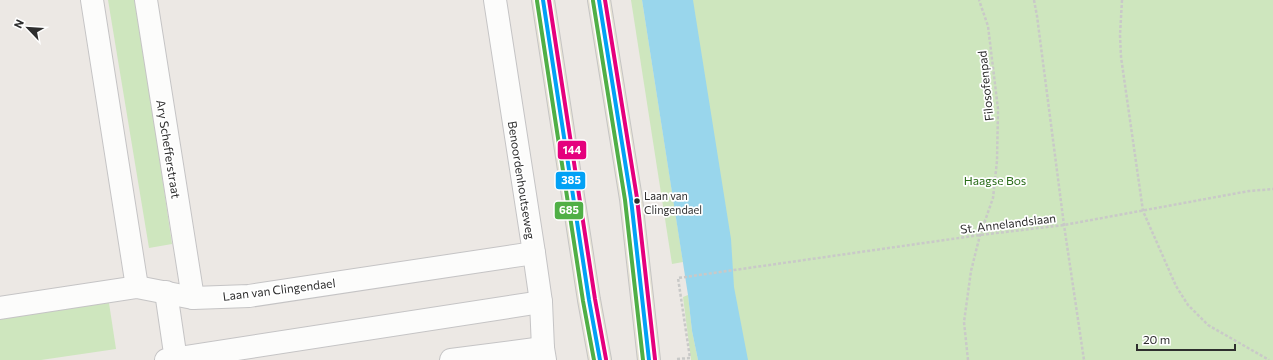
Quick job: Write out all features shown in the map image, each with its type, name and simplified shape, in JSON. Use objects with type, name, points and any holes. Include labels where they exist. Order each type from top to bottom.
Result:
[{"type":"main road","points":[[543,0],[589,300],[600,360]]},
{"type":"main road","points":[[599,0],[631,199],[649,360]]},
{"type":"street","points":[[92,0],[137,287]]},
{"type":"street","name":"Ary Schefferstraat","points":[[146,0],[193,298]]},
{"type":"street","name":"Benoordenhoutseweg","points":[[494,0],[534,253],[544,354]]},
{"type":"street","name":"Laan van Clingendael","points":[[0,308],[137,287],[193,298],[249,296],[534,253]]},
{"type":"street","points":[[166,292],[172,360],[540,302]]},
{"type":"street","points":[[451,360],[544,354]]},
{"type":"path","name":"Filosofenpad","points":[[968,360],[964,322],[971,271],[980,235],[993,198],[997,161],[998,109],[988,26],[979,0]]},
{"type":"path","points":[[1034,0],[1064,225],[1084,360]]},
{"type":"path","points":[[1122,0],[1120,35],[1121,57],[1143,212],[1176,286],[1188,305],[1208,325],[1269,360]]},
{"type":"path","name":"St. Annelandslaan","points":[[675,359],[690,358],[678,278],[980,235],[1064,225],[1143,212],[1249,191],[1273,189]]},
{"type":"green space","points":[[108,0],[136,0],[172,244],[149,248]]},
{"type":"green space","points":[[631,0],[642,0],[683,262],[672,264]]},
{"type":"green space","name":"Haagse Bos","points":[[691,0],[1273,0],[1273,360],[742,360]]},
{"type":"green space","points":[[688,295],[692,331],[698,360],[691,360],[683,297]]},
{"type":"green space","points":[[109,303],[116,349],[41,360],[0,360],[0,318],[78,306]]},
{"type":"water","points":[[642,0],[693,0],[731,239],[734,287],[748,360],[698,360],[692,331],[688,295]]},
{"type":"transit line","name":"385","points":[[543,0],[589,300],[600,360]]},
{"type":"transit line","name":"144","points":[[549,0],[595,299],[606,359]]},
{"type":"transit line","name":"385","points":[[599,0],[631,199],[649,360]]},
{"type":"transit line","name":"144","points":[[605,0],[637,198],[655,359]]},
{"type":"transit line","name":"685","points":[[537,1],[583,301],[594,360]]},
{"type":"transit line","name":"685","points":[[593,1],[625,200],[643,360]]},
{"type":"place","name":"Laan van Clingendael","points":[[637,201]]}]
